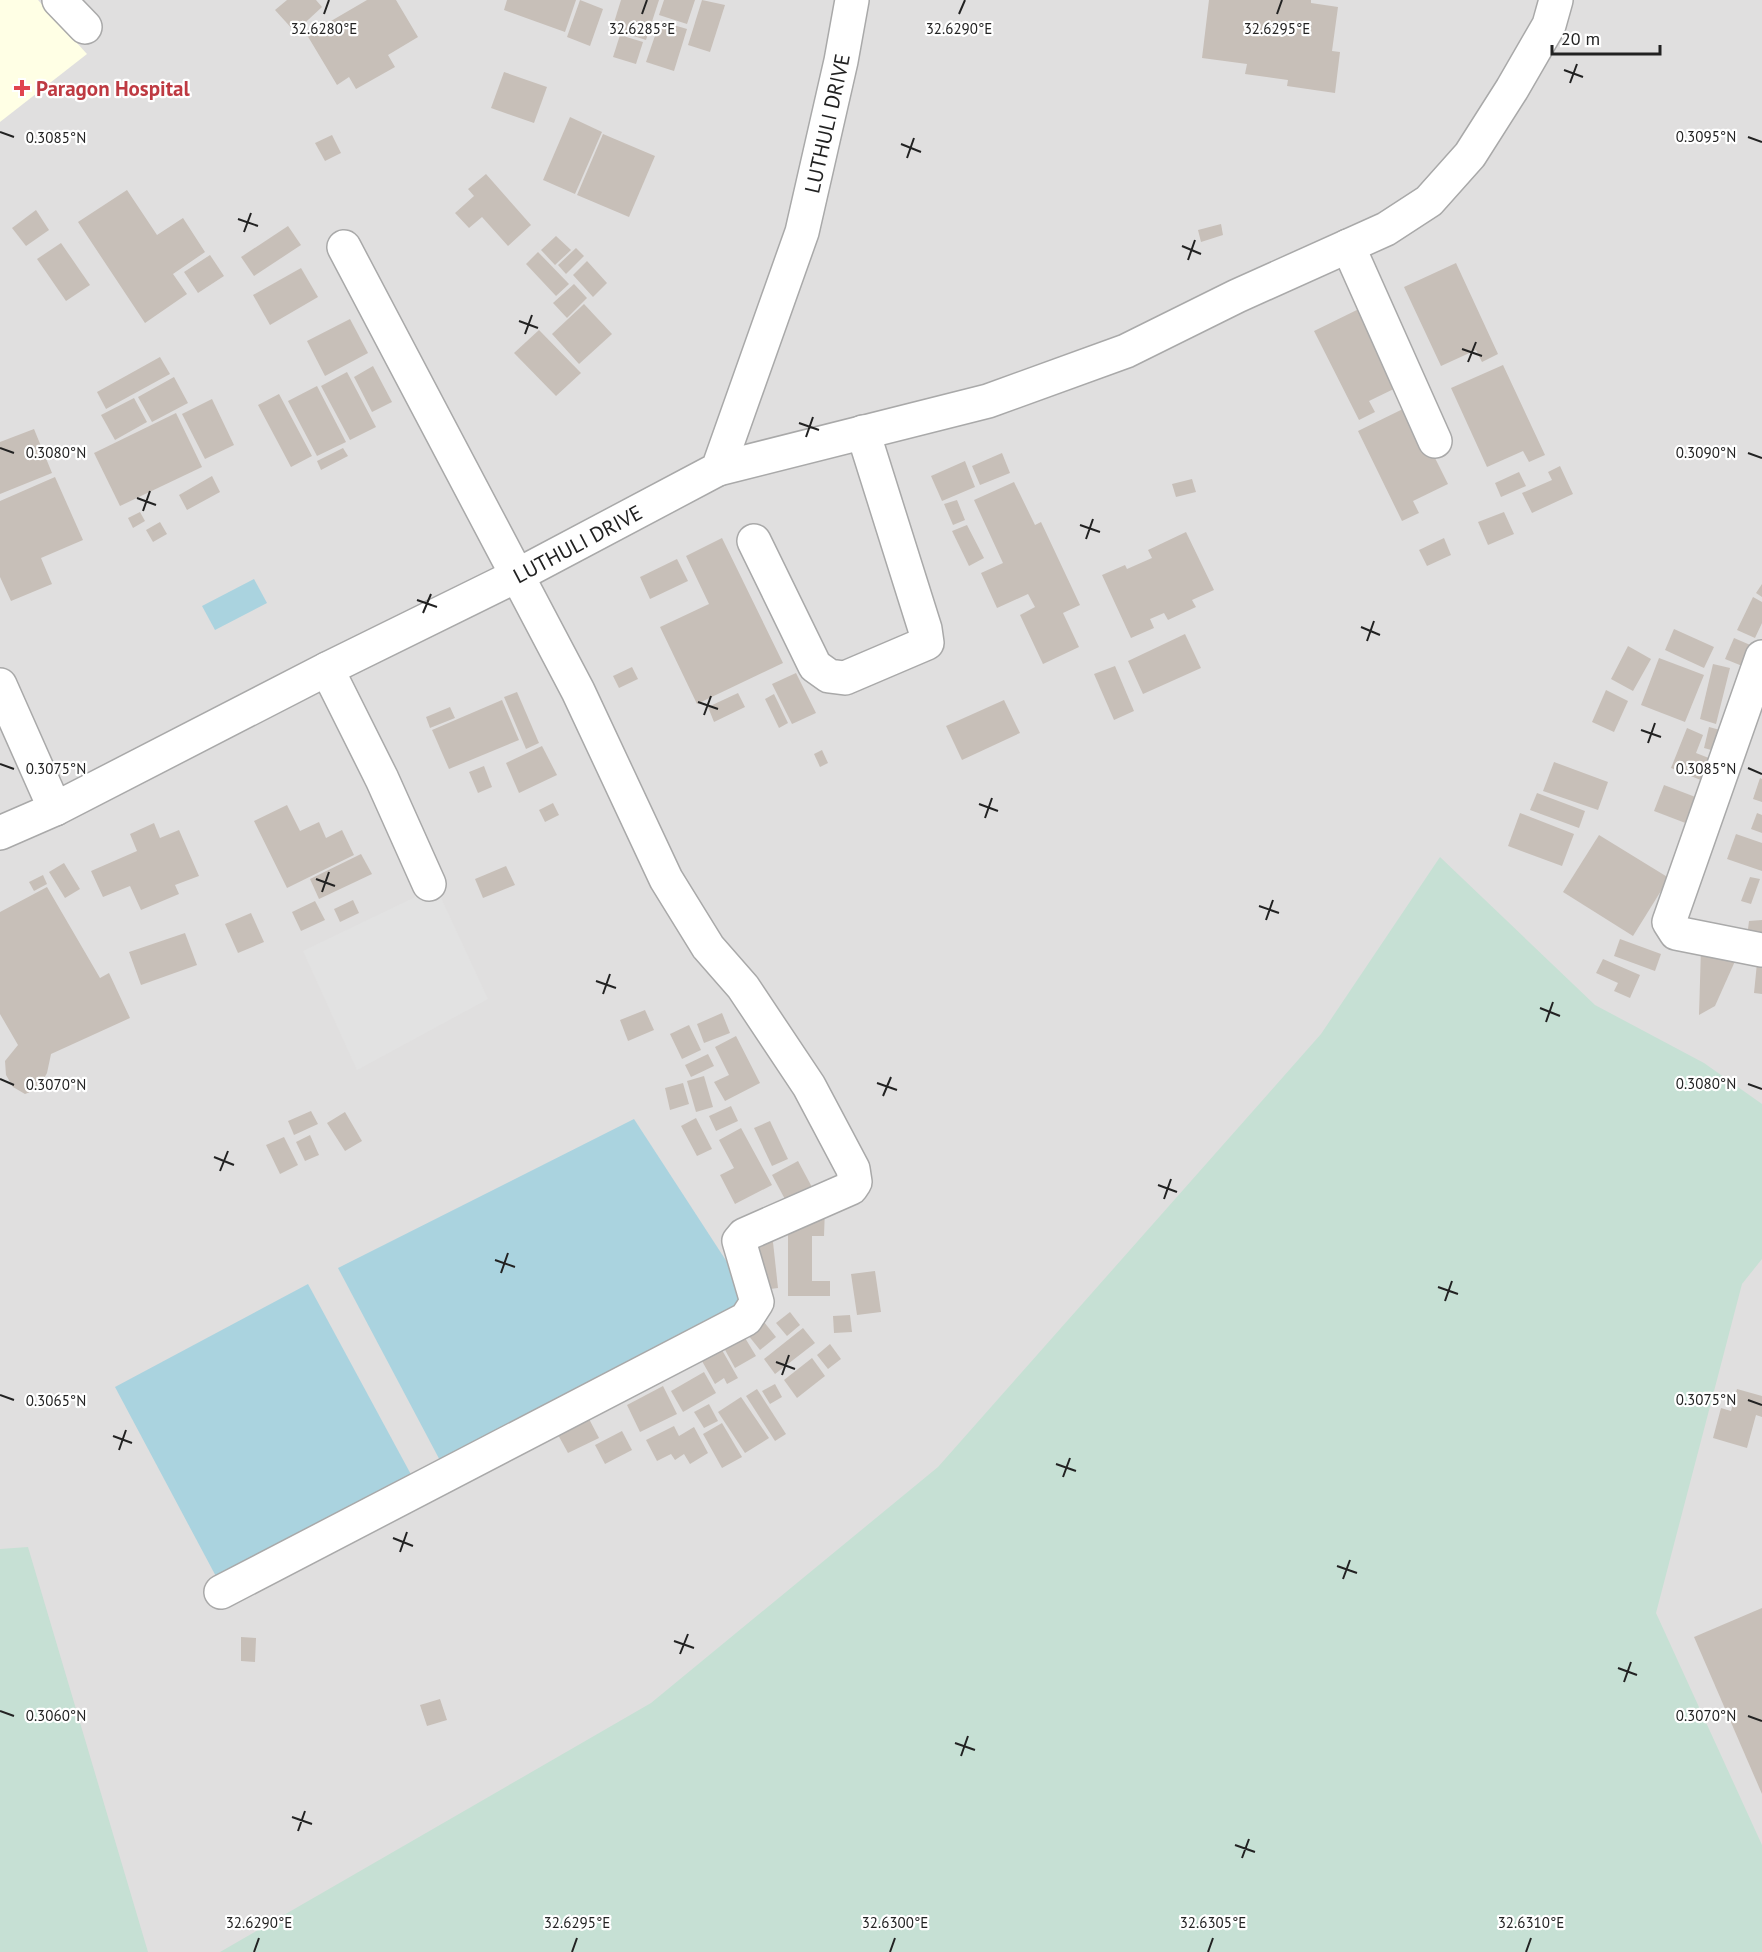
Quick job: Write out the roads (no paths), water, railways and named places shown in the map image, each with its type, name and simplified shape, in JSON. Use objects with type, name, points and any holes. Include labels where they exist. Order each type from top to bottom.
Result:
[{"type":"street","points":[[59,0],[85,27]]},
{"type":"street","name":"LUTHULI DRIVE","points":[[0,833],[54,809],[327,669],[518,575],[718,469],[802,231],[841,61],[852,0]]},
{"type":"street","points":[[718,469],[988,401],[1126,351],[1237,296],[1386,229],[1429,201],[1470,154],[1512,89],[1549,25],[1556,0]]},
{"type":"street","points":[[1348,246],[1436,441]]},
{"type":"street","points":[[220,1592],[746,1319],[757,1302],[739,1241],[744,1235],[851,1188],[855,1182],[853,1170],[809,1086],[743,987],[708,947],[666,879],[578,691],[344,247]]},
{"type":"street","points":[[754,541],[815,666],[829,676],[845,678],[927,643],[925,629],[863,432]]},
{"type":"street","points":[[1762,657],[1669,922],[1676,933],[1762,950]]},
{"type":"street","points":[[327,669],[382,779],[429,884]]},
{"type":"street","points":[[0,685],[54,809]]},
{"type":"water","points":[[254,579],[267,603],[215,630],[202,606]]},
{"type":"water","points":[[634,1119],[753,1302],[444,1468],[338,1268]]},
{"type":"water","points":[[308,1284],[414,1480],[219,1582],[115,1387]]},
{"type":"place","name":"Paragon Hospital","points":[[22,88]]}]
